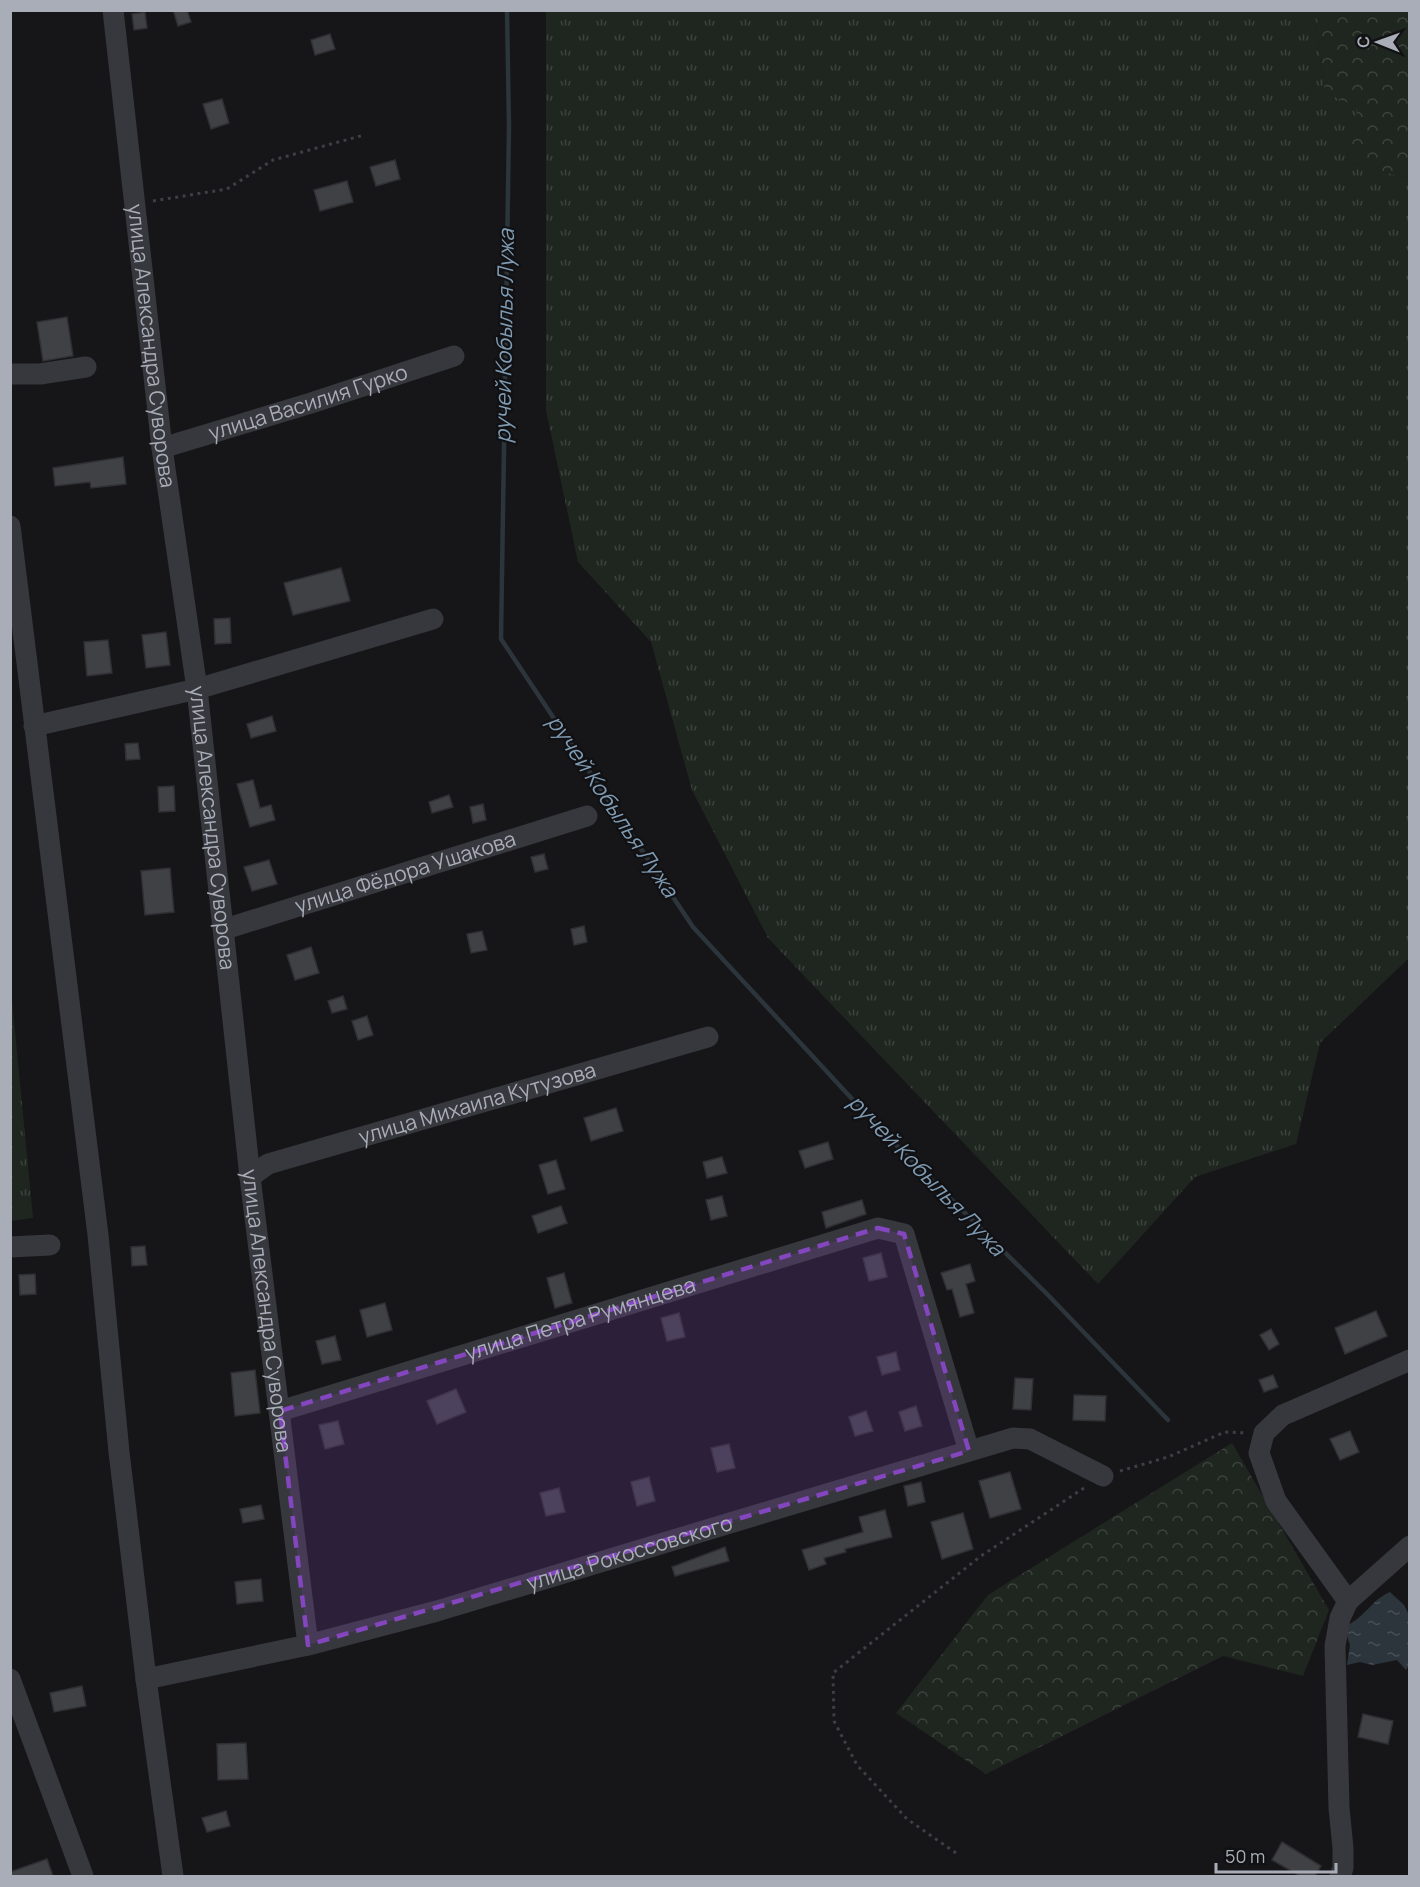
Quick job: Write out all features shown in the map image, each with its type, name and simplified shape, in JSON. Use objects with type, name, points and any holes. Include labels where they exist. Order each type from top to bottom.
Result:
[{"type":"street","name":"улица Александра Суворова","points":[[113,10],[162,447],[197,689],[225,929],[250,1177],[308,1646]]},
{"type":"street","name":"улица Василия Гурко","points":[[162,447],[311,403],[454,356]]},
{"type":"street","points":[[10,374],[40,374],[86,367]]},
{"type":"street","points":[[10,526],[98,1235],[119,1452],[146,1679],[173,1876]]},
{"type":"street","points":[[34,726],[197,689],[433,619]]},
{"type":"street","name":"улица Фёдора Ушакова","points":[[225,929],[587,816]]},
{"type":"street","name":"улица Михаила Кутузова","points":[[250,1177],[268,1164],[708,1037]]},
{"type":"street","name":"улица Петра Румянцева","points":[[280,1411],[878,1228],[904,1234],[969,1451]]},
{"type":"street","points":[[10,1247],[50,1245]]},
{"type":"street","points":[[1348,1601],[1276,1501],[1258,1453],[1264,1433],[1283,1415],[1410,1360]]},
{"type":"street","name":"улица Рокоссовского","points":[[146,1679],[308,1646],[448,1607],[1013,1438],[1030,1439],[1103,1476]]},
{"type":"street","points":[[1340,1876],[1343,1868],[1343,1848],[1339,1808],[1335,1646],[1340,1618],[1348,1601],[1410,1546]]},
{"type":"street","points":[[10,1679],[83,1876]]},
{"type":"path","points":[[136,203],[227,189],[273,160],[364,135]]},
{"type":"path","points":[[956,1853],[907,1819],[857,1765],[834,1721],[833,1673],[981,1556],[1103,1476],[1168,1457],[1225,1432],[1264,1433]]},
{"type":"highlighted area","points":[[878,1228],[904,1234],[969,1451],[308,1645],[280,1411]]},
{"type":"green space","points":[[546,11],[1314,11],[1325,93],[1359,106],[1347,161],[1409,179],[1409,958],[1320,1043],[1296,1144],[1195,1177],[1098,1284],[768,938],[692,790],[651,642],[578,562],[546,410]]},
{"type":"green space","points":[[1314,11],[1409,11],[1409,179],[1347,161],[1358,107],[1325,93]]},
{"type":"green space","points":[[11,990],[33,1218],[10,1221]]},
{"type":"green space","points":[[1232,1443],[1329,1610],[1303,1676],[1223,1656],[986,1774],[896,1713],[988,1595]]},
{"type":"water","points":[[1390,1592],[1404,1605],[1409,1615],[1409,1665],[1406,1670],[1397,1660],[1372,1665],[1360,1662],[1347,1665],[1350,1645],[1344,1627],[1357,1619],[1383,1595]]},
{"type":"building","points":[[173,10],[187,10],[191,22],[178,26]]},
{"type":"building","points":[[145,12],[147,28],[134,30],[132,14]]},
{"type":"building","points":[[330,34],[335,49],[315,55],[311,40]]},
{"type":"building","points":[[222,99],[229,123],[211,129],[203,104]]},
{"type":"building","points":[[395,160],[400,179],[376,186],[370,167]]},
{"type":"building","points":[[347,181],[353,202],[320,211],[314,190]]},
{"type":"building","points":[[67,317],[73,356],[43,361],[37,322]]},
{"type":"building","points":[[123,457],[126,484],[91,488],[90,482],[55,486],[53,468]]},
{"type":"building","points":[[341,568],[350,601],[293,615],[284,583]]},
{"type":"building","points":[[230,618],[231,643],[215,644],[214,619]]},
{"type":"building","points":[[166,632],[170,665],[146,668],[142,635]]},
{"type":"building","points":[[108,640],[112,673],[87,676],[84,642]]},
{"type":"building","points":[[272,716],[276,731],[251,738],[247,724]]},
{"type":"building","points":[[138,743],[140,759],[126,760],[125,744]]},
{"type":"building","points":[[253,780],[260,808],[271,805],[275,820],[250,827],[237,784]]},
{"type":"building","points":[[174,786],[175,811],[159,812],[158,787]]},
{"type":"building","points":[[449,795],[453,807],[432,813],[429,802]]},
{"type":"building","points":[[483,804],[486,820],[473,823],[470,807]]},
{"type":"building","points":[[544,854],[548,869],[535,872],[531,857]]},
{"type":"building","points":[[269,860],[277,884],[252,891],[244,867]]},
{"type":"building","points":[[170,868],[174,912],[145,915],[141,871]]},
{"type":"building","points":[[584,926],[587,942],[574,945],[571,929]]},
{"type":"building","points":[[482,931],[487,950],[471,953],[467,934]]},
{"type":"building","points":[[311,947],[319,973],[295,980],[287,955]]},
{"type":"building","points":[[343,996],[347,1009],[332,1013],[328,1001]]},
{"type":"building","points":[[367,1016],[373,1035],[358,1040],[352,1021]]},
{"type":"building","points":[[616,1108],[623,1131],[591,1141],[584,1118]]},
{"type":"building","points":[[828,1142],[833,1159],[805,1168],[799,1151]]},
{"type":"building","points":[[722,1157],[727,1173],[707,1178],[703,1162]]},
{"type":"building","points":[[556,1160],[565,1189],[548,1194],[539,1165]]},
{"type":"building","points":[[722,1196],[727,1216],[711,1220],[706,1200]]},
{"type":"building","points":[[862,1200],[866,1214],[826,1228],[822,1212]]},
{"type":"building","points":[[561,1206],[567,1223],[538,1233],[532,1216]]},
{"type":"building","points":[[145,1246],[147,1265],[132,1266],[131,1247]]},
{"type":"building","points":[[881,1253],[887,1277],[869,1281],[863,1258]]},
{"type":"building","points":[[970,1264],[975,1281],[966,1284],[974,1313],[960,1317],[952,1289],[947,1290],[941,1273]]},
{"type":"building","points":[[564,1273],[572,1303],[555,1308],[547,1278]]},
{"type":"building","points":[[35,1274],[36,1294],[20,1295],[19,1275]]},
{"type":"building","points":[[385,1303],[392,1330],[367,1337],[360,1310]]},
{"type":"building","points":[[1376,1311],[1387,1336],[1345,1354],[1335,1328]]},
{"type":"building","points":[[679,1313],[685,1337],[667,1341],[661,1318]]},
{"type":"building","points":[[1271,1329],[1279,1344],[1269,1350],[1260,1335]]},
{"type":"building","points":[[335,1336],[341,1360],[322,1364],[316,1341]]},
{"type":"building","points":[[896,1352],[900,1370],[882,1375],[877,1357]]},
{"type":"building","points":[[255,1370],[260,1413],[235,1416],[231,1373]]},
{"type":"building","points":[[1273,1375],[1278,1387],[1264,1392],[1259,1380]]},
{"type":"building","points":[[1015,1378],[1033,1379],[1031,1410],[1013,1409]]},
{"type":"building","points":[[456,1389],[466,1412],[437,1424],[427,1401]]},
{"type":"building","points":[[1074,1395],[1106,1396],[1105,1421],[1073,1420]]},
{"type":"building","points":[[916,1406],[922,1426],[905,1431],[899,1412]]},
{"type":"building","points":[[866,1411],[873,1431],[855,1436],[849,1417]]},
{"type":"building","points":[[338,1421],[344,1444],[325,1449],[319,1425]]},
{"type":"building","points":[[1350,1431],[1359,1452],[1340,1460],[1330,1439]]},
{"type":"building","points":[[729,1444],[735,1468],[717,1472],[711,1448]]},
{"type":"building","points":[[1010,1472],[1021,1509],[990,1518],[979,1481]]},
{"type":"building","points":[[649,1477],[655,1501],[637,1506],[631,1482]]},
{"type":"building","points":[[921,1482],[925,1502],[908,1506],[904,1486]]},
{"type":"building","points":[[559,1488],[565,1512],[546,1516],[540,1493]]},
{"type":"building","points":[[261,1505],[264,1519],[243,1523],[240,1509]]},
{"type":"building","points":[[885,1510],[892,1537],[845,1549],[846,1552],[824,1558],[826,1564],[809,1570],[802,1550],[863,1532],[859,1517]]},
{"type":"building","points":[[963,1513],[973,1549],[942,1559],[931,1522]]},
{"type":"building","points":[[725,1547],[729,1561],[675,1576],[672,1567]]},
{"type":"building","points":[[261,1579],[263,1601],[237,1604],[235,1582]]},
{"type":"building","points":[[82,1686],[86,1706],[54,1712],[50,1693]]},
{"type":"building","points":[[1363,1714],[1393,1721],[1388,1744],[1358,1737]]},
{"type":"building","points":[[246,1743],[248,1779],[218,1780],[217,1744]]},
{"type":"building","points":[[226,1811],[230,1826],[207,1832],[202,1818]]},
{"type":"building","points":[[1282,1842],[1321,1866],[1315,1876],[1300,1876],[1272,1860]]},
{"type":"building","points":[[47,1859],[53,1876],[10,1876],[10,1872]]},
{"type":"waterway","name":"ручей Кобылья Лужа","points":[[507,10],[509,127],[501,639],[693,927],[879,1128],[1048,1295],[1168,1420]]}]
